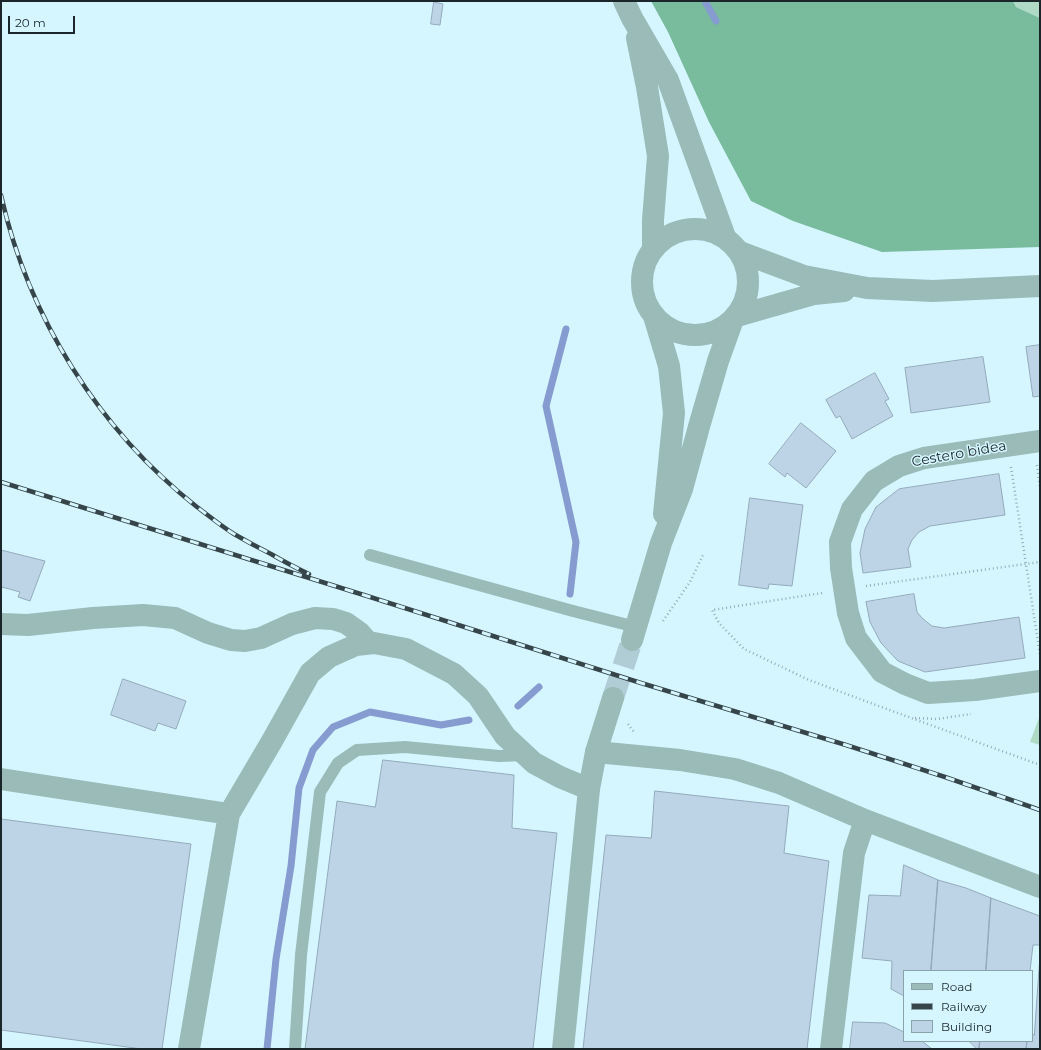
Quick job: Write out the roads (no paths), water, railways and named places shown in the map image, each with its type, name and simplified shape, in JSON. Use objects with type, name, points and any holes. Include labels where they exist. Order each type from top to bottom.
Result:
[{"type":"street","points":[[628,9],[668,80],[725,237]]},
{"type":"street","points":[[628,9],[647,87],[658,156],[653,220],[653,249]]},
{"type":"street","points":[[634,634],[660,543],[682,489],[718,362],[734,319],[746,301],[749,284],[747,268],[740,252],[725,237],[710,230],[695,228],[679,231],[665,238],[653,249],[646,261],[642,276],[642,290],[646,304],[654,316],[667,328],[683,334],[701,335],[717,331],[734,319],[814,294],[867,288]]},
{"type":"street","points":[[740,252],[804,276],[867,288],[933,291],[1040,286]]},
{"type":"street","points":[[654,316],[669,366],[674,413],[660,543]]},
{"type":"street","name":"Cestero bidea","points":[[1040,441],[924,458],[899,466],[874,481],[852,509],[840,542],[840,568],[848,613],[856,638],[882,672],[905,684],[928,693],[975,690],[1040,681]]},
{"type":"street","points":[[1,624],[28,625],[93,618],[143,615],[175,618],[208,633],[231,640],[245,641],[261,638],[292,624],[315,618],[333,619],[346,623],[360,633],[369,644]]},
{"type":"street","points":[[189,1049],[229,814],[310,673],[329,657],[356,645],[374,643],[406,649],[454,674],[478,696],[505,736],[534,763],[560,777],[589,789]]},
{"type":"street","points":[[563,1049],[589,789],[596,752],[613,698]]},
{"type":"street","points":[[596,752],[680,760],[735,769],[779,783],[865,820],[1040,887]]},
{"type":"street","points":[[1,779],[229,814]]},
{"type":"street","points":[[830,1049],[854,853],[865,820]]},
{"type":"lane","points":[[370,555],[573,611],[634,634]]},
{"type":"lane","points":[[295,1049],[302,955],[320,792],[338,763],[357,750],[405,747],[499,756],[525,755]]},
{"type":"waterway","points":[[705,1],[716,21]]},
{"type":"waterway","points":[[566,329],[546,406],[576,542],[570,594]]},
{"type":"waterway","points":[[518,706],[539,687]]},
{"type":"waterway","points":[[267,1049],[276,959],[291,866],[299,788],[313,750],[333,727],[370,712],[441,725],[469,720]]},
{"type":"tunnel","points":[[613,698],[632,640]]},
{"type":"railway","points":[[1,195],[13,240],[29,284],[49,327],[72,368],[99,407],[129,443],[162,476],[197,507],[234,534],[309,574]]},
{"type":"railway","points":[[1,482],[641,683],[846,745],[1040,810]]}]
